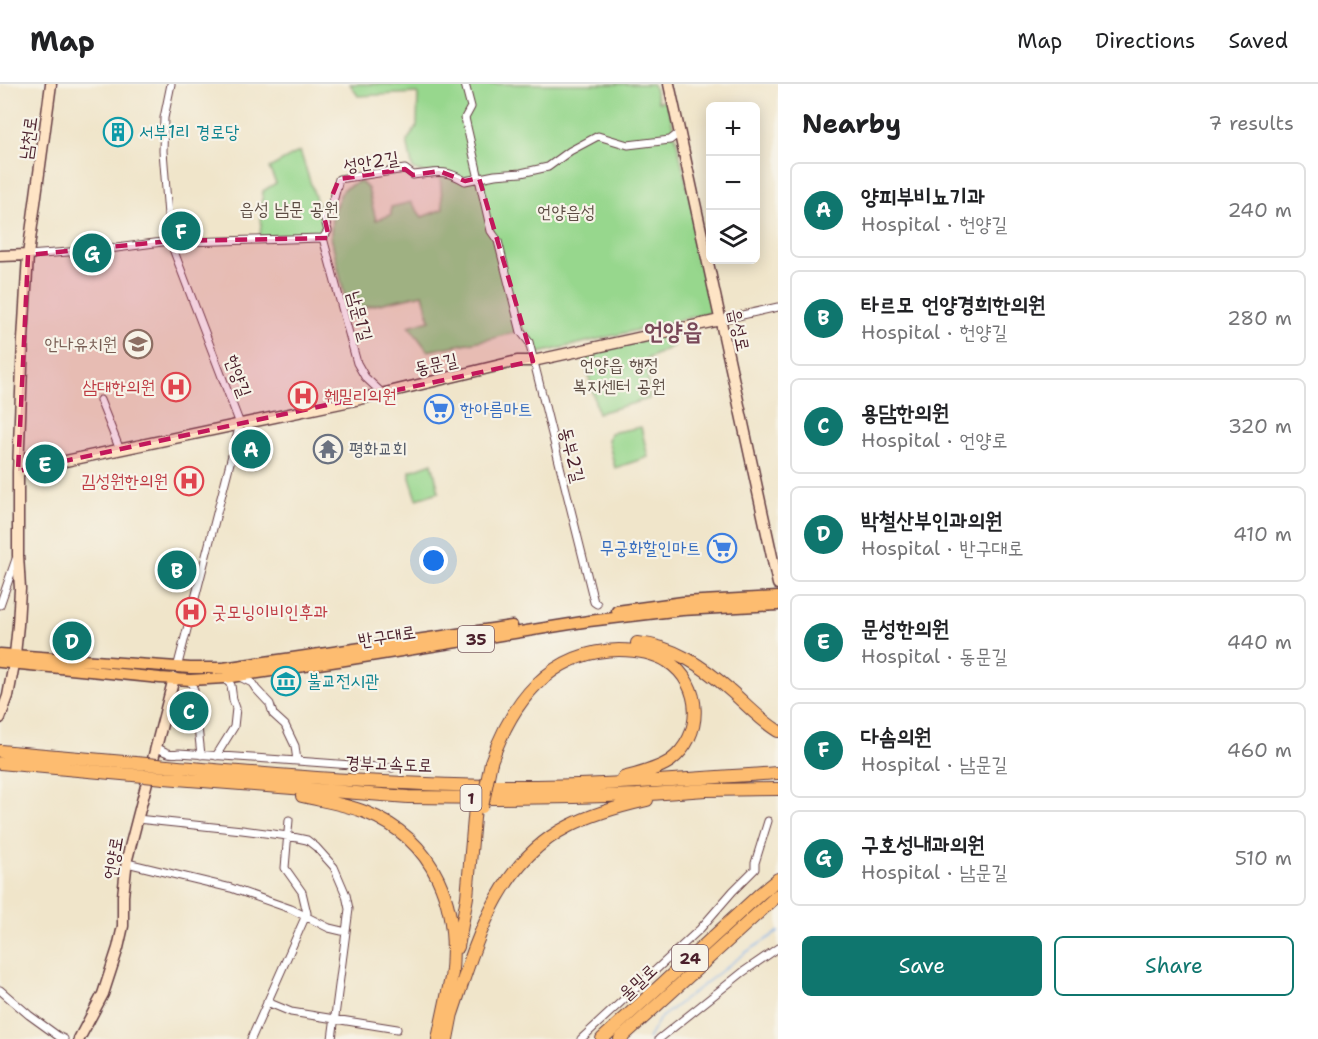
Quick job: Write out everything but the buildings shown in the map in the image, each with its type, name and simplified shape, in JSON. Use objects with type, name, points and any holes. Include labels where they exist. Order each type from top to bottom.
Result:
[{"type":"highway","points":[[438,1039],[464,919],[478,807],[494,736],[503,715],[533,677],[553,661],[588,648],[612,643],[643,644],[686,657],[714,676],[765,723],[778,731]]},
{"type":"highway","points":[[488,762],[522,699],[560,666],[600,651],[615,650],[644,652],[667,661],[686,679],[694,697],[695,722],[687,743],[675,757],[661,765],[621,778],[588,784]]},
{"type":"highway","name":"경부고속도로","points":[[0,751],[166,772],[498,786],[588,784],[778,773]]},
{"type":"highway","name":"경부고속도로","points":[[0,763],[145,770]]},
{"type":"highway","name":"경부고속도로","points":[[166,772],[246,785],[408,797],[637,795],[706,790],[778,789]]},
{"type":"highway","points":[[246,785],[342,804],[360,810],[388,824],[410,840],[435,873],[449,908],[453,939],[451,979]]},
{"type":"highway","points":[[452,1014],[475,943],[489,910],[508,879],[536,848],[567,826],[598,813],[656,798],[706,790]]},
{"type":"highway","points":[[447,1039],[471,917],[478,807]]},
{"type":"highway","name":"울밀로","points":[[599,1032],[778,877]]},
{"type":"highway","name":"울밀로","points":[[620,1039],[778,895]]},
{"type":"main road","name":"반구대로","points":[[0,662],[14,659],[223,668],[683,602],[778,597]]},
{"type":"main road","name":"반구대로","points":[[0,654],[14,659],[190,680],[224,678],[589,621],[682,610],[778,605]]},
{"type":"street","name":"남천로","points":[[0,718],[8,696],[14,659],[20,589],[18,471],[28,255],[51,84]]},
{"type":"street","name":"헌양길","points":[[171,84],[164,118],[163,151],[170,240],[240,424],[174,678]]},
{"type":"street","name":"동부2길","points":[[465,84],[471,107],[465,118],[491,231],[498,241],[521,332],[529,342],[594,602],[597,604]]},
{"type":"street","name":"읍성로","points":[[669,84],[720,320],[773,539],[778,584]]},
{"type":"street","name":"성안2길","points":[[323,238],[328,231],[324,216],[334,198],[339,179],[405,169],[413,175],[439,171],[453,174],[465,181],[548,167],[570,151],[598,136],[628,145],[670,140],[679,133]]},
{"type":"street","points":[[0,256],[109,249],[170,240],[185,242],[323,238]]},
{"type":"street","name":"남문1길","points":[[323,238],[357,363],[365,377],[382,393]]},
{"type":"street","points":[[720,320],[778,307]]},
{"type":"street","name":"동문길","points":[[18,471],[382,393],[517,361],[533,361],[720,320]]},
{"type":"street","points":[[100,400],[120,450]]},
{"type":"street","points":[[0,605],[18,555]]},
{"type":"street","points":[[237,676],[252,683],[270,704],[273,714],[283,722],[295,746],[297,761]]},
{"type":"street","name":"언양로","points":[[79,1039],[103,994],[118,948],[123,926],[123,896],[127,863],[174,678]]},
{"type":"street","points":[[216,756],[234,727],[236,713],[231,685],[224,678]]},
{"type":"street","points":[[190,680],[194,690],[201,754]]},
{"type":"street","points":[[156,747],[167,754],[201,754],[392,768]]},
{"type":"street","points":[[137,819],[307,840],[334,867],[346,895],[349,909],[332,1039]]},
{"type":"street","points":[[251,1039],[307,913],[302,892],[285,868],[289,820]]},
{"type":"street","points":[[581,1039],[599,1032],[755,869],[768,821]]},
{"type":"street","points":[[127,863],[231,888],[291,909],[329,928],[346,932]]},
{"type":"street","points":[[659,1039],[743,972],[778,948]]},
{"type":"street","points":[[1,992],[64,1039]]},
{"type":"street","points":[[267,1002],[291,1012],[397,1029]]},
{"type":"highlighted area","points":[[405,169],[413,175],[439,171],[465,181],[479,178],[533,361],[18,471],[28,255],[170,241],[329,238],[324,216],[339,179]]},
{"type":"green space","name":"언양읍성","points":[[350,84],[653,84],[658,102],[667,100],[714,312],[535,354],[529,334],[524,329],[494,338],[428,351],[409,326],[430,320],[423,294],[348,311],[331,237],[332,214],[343,189],[360,181],[368,189],[376,220],[391,215],[391,207],[411,202],[422,217],[443,209],[440,177],[413,170],[407,141],[417,126],[418,93],[358,96]]},
{"type":"green space","name":"읍성 남문 공원","points":[[300,151],[326,230],[321,235],[260,238],[263,191],[276,183],[269,168]]},
{"type":"green space","name":"언양읍 행정 복지센터 공원","points":[[670,334],[673,346],[647,359],[649,399],[598,413],[583,354]]},
{"type":"green space","points":[[641,427],[648,457],[615,468],[608,440],[610,433]]},
{"type":"green space","points":[[432,463],[439,492],[417,499],[410,471]]},
{"type":"waterway","points":[[648,1039],[660,1018],[745,953],[778,932]]},
{"type":"place","name":"서부1리 경로당","points":[[118,132]]},
{"type":"place","name":"다솜의원","points":[[181,231]]},
{"type":"place","name":"구호성내과의원","points":[[92,253]]},
{"type":"place","name":"안나유치원","points":[[138,344]]},
{"type":"place","name":"삼대한의원","points":[[176,387]]},
{"type":"place","name":"훼밀리의원","points":[[303,396]]},
{"type":"place","name":"한아름마트","points":[[439,409]]},
{"type":"place","name":"양피부비뇨기과","points":[[251,449]]},
{"type":"place","name":"평화교회","points":[[328,449]]},
{"type":"place","name":"문성한의원","points":[[45,464]]},
{"type":"place","name":"김성원한의원","points":[[189,481]]},
{"type":"place","name":"무궁화할인마트","points":[[722,548]]},
{"type":"place","name":"타르모 언양경희한의원","points":[[177,570]]},
{"type":"place","name":"굿모닝이비인후과","points":[[191,612]]},
{"type":"place","name":"박철산부인과의원","points":[[72,641]]},
{"type":"place","name":"불교전시관","points":[[286,681]]},
{"type":"place","name":"용담한의원","points":[[189,711]]},
{"type":"district","name":"언양읍","points":[[673,331]]}]
